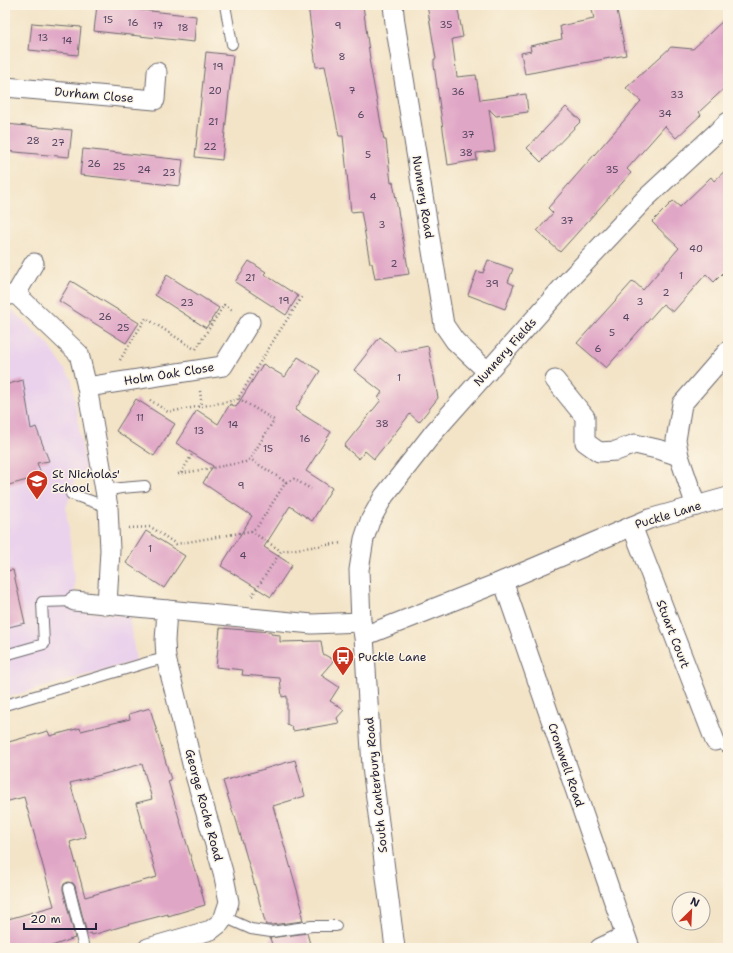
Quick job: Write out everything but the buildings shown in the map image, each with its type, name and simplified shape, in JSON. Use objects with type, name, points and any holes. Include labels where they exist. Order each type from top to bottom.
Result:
[{"type":"street","name":"Nunnery Road","points":[[393,5],[444,325],[455,341],[488,372]]},
{"type":"street","name":"Durham Close","points":[[5,87],[155,100],[157,72]]},
{"type":"street","name":"Nunnery Fields","points":[[363,629],[359,570],[364,539],[370,521],[384,496],[434,432],[568,281],[645,199],[728,122]]},
{"type":"street","points":[[34,263],[10,295],[79,354],[87,387],[107,499],[110,550],[107,605]]},
{"type":"street","name":"Holm Oak Close","points":[[87,387],[223,366],[250,322]]},
{"type":"street","points":[[696,506],[679,456],[676,440],[682,404],[728,352]]},
{"type":"street","points":[[555,380],[585,418],[585,442],[599,452],[616,451],[635,444],[679,456]]},
{"type":"street","name":"Puckle Lane","points":[[363,629],[503,581],[649,519],[728,497]]},
{"type":"street","name":"Stuart Court","points":[[632,526],[722,745]]},
{"type":"street","name":"Cromwell Road","points":[[503,581],[628,942]]},
{"type":"street","points":[[74,601],[363,629]]},
{"type":"street","name":"George Roche Road","points":[[167,610],[165,641],[166,658],[193,768],[226,887],[229,902],[224,918]]},
{"type":"street","name":"South Canterbury Road","points":[[363,629],[372,767],[395,948]]},
{"type":"street","points":[[148,948],[211,930],[224,918]]},
{"type":"street","points":[[600,948],[628,942]]},
{"type":"lane","points":[[225,5],[232,44]]},
{"type":"lane","points":[[71,494],[107,499],[121,488],[145,486]]},
{"type":"lane","points":[[5,656],[44,644],[42,602],[74,601]]},
{"type":"lane","points":[[5,705],[166,658]]},
{"type":"lane","points":[[69,888],[84,948]]},
{"type":"lane","points":[[224,918],[251,929],[271,932],[312,926],[336,926]]},
{"type":"path","points":[[147,398],[168,412],[237,400],[275,338],[302,298]]},
{"type":"path","points":[[117,365],[146,318],[195,350]]},
{"type":"path","points":[[193,453],[179,474],[245,462],[250,459],[274,420],[238,398]]},
{"type":"path","points":[[250,459],[286,482]]},
{"type":"path","points":[[124,529],[150,527],[176,544],[251,531],[257,526],[286,482],[294,479],[311,489]]},
{"type":"path","points":[[251,531],[281,552],[348,542]]},
{"type":"path","points":[[250,600],[281,552]]},
{"type":"shaded area","name":"St Nicholas' School","points":[[10,308],[49,345],[72,380],[85,468],[74,482],[66,509],[75,583],[73,611],[129,616],[136,661],[5,698],[5,309]]},
{"type":"place","name":"St Nicholas' School","points":[[37,500]]},
{"type":"place","name":"Puckle Lane","points":[[343,676]]}]
